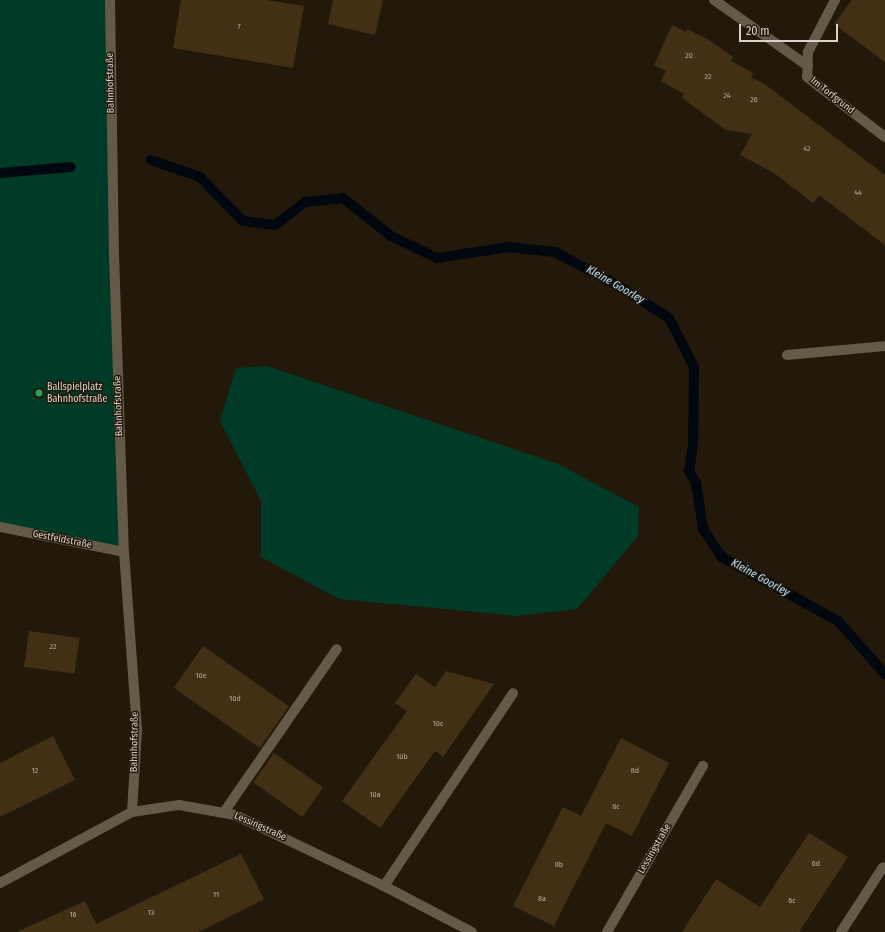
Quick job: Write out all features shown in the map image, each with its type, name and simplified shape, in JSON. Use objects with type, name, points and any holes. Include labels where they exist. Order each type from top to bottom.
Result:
[{"type":"street","name":"Bahnhofstraße","points":[[110,0],[114,254],[124,552],[137,730],[132,812]]},
{"type":"street","points":[[714,0],[808,66]]},
{"type":"street","name":"Im Torfgrund","points":[[835,0],[808,52],[807,77],[885,137]]},
{"type":"street","points":[[788,355],[885,346]]},
{"type":"street","name":"Gestfeldstraße","points":[[0,527],[124,552]]},
{"type":"street","points":[[224,812],[337,649]]},
{"type":"street","points":[[384,886],[512,693]]},
{"type":"street","name":"Lessingstraße","points":[[607,932],[702,766]]},
{"type":"street","name":"Lessingstraße","points":[[0,883],[132,812],[179,805],[235,815],[384,886],[472,932]]},
{"type":"street","points":[[841,932],[883,866]]},
{"type":"green space","points":[[0,0],[110,0],[124,552],[0,527]]},
{"type":"green space","points":[[267,366],[558,464],[639,507],[638,536],[577,609],[517,616],[339,599],[261,557],[261,501],[220,421],[236,368]]},
{"type":"building","points":[[181,0],[266,0],[304,6],[293,68],[173,48]]},
{"type":"building","points":[[333,0],[383,0],[375,35],[328,24]]},
{"type":"building","points":[[852,0],[885,0],[885,62],[834,24]]},
{"type":"building","points":[[672,25],[686,32],[687,29],[709,40],[733,57],[731,61],[753,73],[751,77],[766,85],[885,175],[885,245],[819,195],[813,203],[774,173],[740,155],[752,134],[726,130],[682,98],[684,94],[661,81],[666,71],[654,65]]},
{"type":"building","points":[[29,631],[80,638],[74,674],[24,667]]},
{"type":"building","points":[[203,646],[289,706],[260,748],[174,688]]},
{"type":"building","points":[[446,671],[494,684],[443,757],[435,751],[380,828],[342,801],[407,711],[395,703],[416,674],[435,687]]},
{"type":"building","points":[[53,736],[75,780],[0,817],[0,763]]},
{"type":"building","points":[[621,738],[669,763],[632,836],[606,823],[554,926],[513,906],[563,807],[581,816]]},
{"type":"building","points":[[274,753],[323,787],[303,817],[253,782]]},
{"type":"building","points":[[809,833],[848,857],[799,932],[682,932],[716,879],[760,907]]},
{"type":"building","points":[[241,854],[264,899],[198,932],[17,932],[85,901],[96,924]]},
{"type":"waterway","name":"Kleine Goorley","points":[[151,160],[200,177],[243,221],[275,225],[306,202],[343,198],[391,236],[437,258],[509,247],[555,252],[622,288],[669,318],[694,367],[693,444],[689,471],[696,483],[703,529],[722,557],[838,621],[885,674]]},
{"type":"waterway","name":"Kleine Goorley","points":[[0,173],[71,167]]},
{"type":"place","name":"Ballspielplatz Bahnhofstraße","points":[[39,393]]}]
